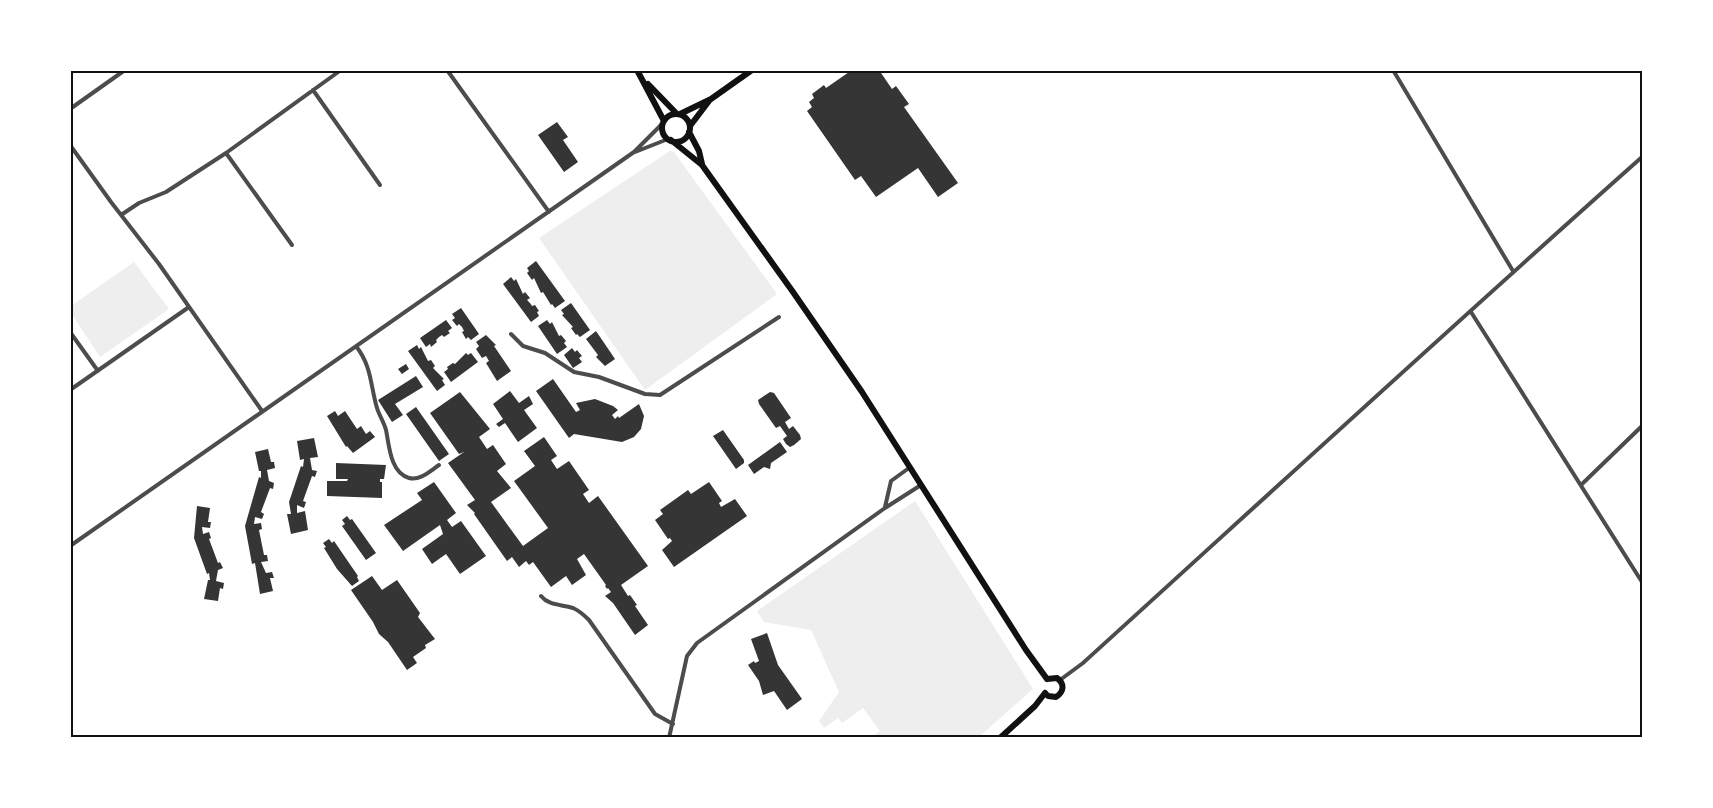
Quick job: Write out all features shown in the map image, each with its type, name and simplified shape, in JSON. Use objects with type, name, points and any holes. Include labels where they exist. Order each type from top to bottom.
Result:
[{"type":"main road","points":[[637,70],[663,122],[663,132],[702,165],[862,392],[1026,650],[1047,679]]},
{"type":"main road","points":[[663,122],[669,116],[711,99],[752,70]]},
{"type":"main road","points":[[643,80],[678,114],[687,119],[702,165]]},
{"type":"main road","points":[[670,140],[680,141],[711,99]]},
{"type":"main road","points":[[1054,677],[1060,680],[1063,687],[1060,695],[1052,697],[1045,693],[1043,686],[1047,679],[1054,677]]},
{"type":"main road","points":[[1000,738],[1035,706],[1045,693]]},
{"type":"street","points":[[70,109],[125,70]]},
{"type":"street","points":[[121,215],[139,203],[166,192],[226,153],[341,70]]},
{"type":"street","points":[[447,70],[549,212]]},
{"type":"street","points":[[1393,70],[1513,271]]},
{"type":"street","points":[[313,90],[380,185]]},
{"type":"street","points":[[70,546],[634,152],[663,122]]},
{"type":"street","points":[[634,152],[670,140]]},
{"type":"street","points":[[70,145],[159,264],[262,411]]},
{"type":"street","points":[[226,153],[292,245]]},
{"type":"street","points":[[1060,680],[1083,663],[1513,271],[1642,157]]},
{"type":"street","points":[[70,390],[189,307]]},
{"type":"street","points":[[1470,312],[1642,582]]},
{"type":"street","points":[[511,334],[523,346],[545,353],[568,369],[598,376],[645,394],[660,395],[779,317]]},
{"type":"street","points":[[70,332],[98,371]]},
{"type":"street","points":[[356,346],[365,358],[372,380],[377,411],[386,430],[389,454],[399,470],[408,478],[414,478],[423,476],[439,465]]},
{"type":"street","points":[[1581,485],[1642,426]]},
{"type":"street","points":[[885,508],[891,481],[910,468]]},
{"type":"street","points":[[669,738],[674,724],[680,683],[687,656],[697,643],[885,508],[921,485]]},
{"type":"street","points":[[540,596],[550,604],[581,612],[655,714],[674,724]]},
{"type":"shaded area","points":[[670,151],[674,152],[777,294],[645,390],[539,238]]},
{"type":"shaded area","points":[[134,262],[169,309],[100,357],[71,313],[71,306]]},
{"type":"shaded area","points":[[915,501],[1033,689],[979,737],[871,737],[880,731],[863,708],[842,723],[838,718],[824,728],[819,721],[839,692],[811,630],[764,622],[757,611]]},
{"type":"building","points":[[852,70],[879,70],[892,89],[896,86],[909,104],[904,107],[958,183],[938,197],[918,168],[876,197],[861,176],[855,180],[807,111],[812,107],[809,102],[814,98],[812,94],[824,85],[826,88]]},
{"type":"building","points":[[557,122],[568,137],[563,140],[578,162],[564,172],[538,135]]},
{"type":"building","points":[[536,261],[565,301],[555,308],[543,292],[541,293],[534,278],[532,280],[527,273],[529,271],[527,268]]},
{"type":"building","points":[[511,277],[514,281],[516,279],[523,294],[525,292],[530,298],[527,300],[539,311],[537,312],[539,316],[531,322],[503,284]]},
{"type":"building","points":[[571,303],[590,330],[580,337],[576,335],[571,328],[573,327],[562,315],[564,314],[561,310]]},
{"type":"building","points":[[461,308],[479,334],[471,340],[468,337],[466,339],[462,327],[459,324],[457,326],[452,320],[455,318],[452,314]]},
{"type":"building","points":[[446,320],[452,328],[448,331],[450,333],[439,337],[431,347],[430,344],[426,347],[420,338]]},
{"type":"building","points":[[547,320],[550,324],[552,322],[559,336],[561,335],[566,341],[564,343],[567,347],[557,354],[538,326]]},
{"type":"building","points":[[596,331],[615,359],[605,366],[596,357],[598,355],[586,339]]},
{"type":"building","points":[[486,335],[496,345],[494,346],[511,371],[497,381],[486,363],[489,361],[486,356],[482,358],[476,349],[479,346],[476,342]]},
{"type":"building","points":[[417,345],[419,349],[421,347],[428,361],[431,360],[435,366],[433,368],[444,379],[442,380],[445,385],[437,391],[408,351]]},
{"type":"building","points":[[572,348],[582,356],[579,358],[582,362],[573,368],[564,355]]},
{"type":"building","points":[[466,353],[468,355],[471,353],[478,362],[451,382],[444,372],[448,369],[447,367],[455,364]]},
{"type":"building","points":[[406,364],[409,369],[402,374],[398,369]]},
{"type":"building","points":[[416,376],[423,387],[395,404],[403,415],[392,422],[378,400]]},
{"type":"building","points":[[553,379],[576,412],[580,410],[576,403],[595,399],[618,410],[612,415],[615,419],[639,404],[644,416],[641,429],[634,437],[622,442],[574,434],[569,438],[536,391]]},
{"type":"building","points":[[510,391],[519,403],[529,396],[533,404],[524,410],[537,428],[518,442],[505,423],[499,427],[496,424],[503,419],[493,404]]},
{"type":"building","points":[[460,392],[490,429],[479,437],[487,449],[493,445],[506,464],[497,471],[511,488],[491,502],[523,546],[548,528],[514,481],[535,466],[524,451],[544,437],[557,456],[551,460],[557,469],[569,461],[589,490],[583,494],[589,503],[598,496],[648,566],[621,585],[637,605],[635,606],[648,625],[635,635],[613,603],[605,596],[611,592],[584,554],[577,559],[586,575],[572,585],[566,576],[551,587],[533,562],[529,565],[526,561],[519,567],[512,557],[507,561],[475,513],[467,505],[475,500],[448,463],[464,452],[459,454],[430,413]]},
{"type":"building","points":[[770,392],[774,393],[791,418],[785,422],[789,429],[793,426],[800,435],[801,439],[790,447],[783,439],[787,436],[780,426],[776,428],[759,404],[758,400]]},
{"type":"building","points":[[416,407],[449,454],[439,461],[406,414]]},
{"type":"building","points":[[335,411],[338,416],[345,411],[357,429],[361,426],[366,434],[370,431],[375,437],[353,453],[346,447],[327,416]]},
{"type":"building","points":[[723,430],[744,460],[744,463],[736,469],[713,436]]},
{"type":"building","points":[[314,438],[318,457],[310,458],[312,470],[317,471],[315,477],[312,476],[303,501],[306,502],[304,508],[297,505],[297,513],[305,511],[308,530],[291,534],[287,514],[291,514],[289,502],[304,459],[300,460],[297,441]]},
{"type":"building","points":[[780,442],[787,452],[771,463],[770,469],[764,467],[754,474],[748,465]]},
{"type":"building","points":[[268,449],[275,468],[267,470],[269,481],[274,483],[273,489],[270,488],[261,512],[264,514],[262,519],[255,517],[254,524],[261,523],[262,529],[259,530],[264,555],[267,555],[268,561],[261,562],[266,573],[272,572],[274,578],[270,578],[273,591],[260,594],[245,526],[259,477],[261,478],[255,452]]},
{"type":"building","points":[[336,463],[386,465],[384,479],[380,479],[382,498],[327,496],[327,481],[347,481],[348,479],[336,479]]},
{"type":"building","points":[[434,482],[456,513],[447,520],[452,527],[461,521],[486,556],[460,574],[446,554],[432,564],[422,549],[443,534],[440,525],[403,551],[384,525],[422,500],[417,493]]},
{"type":"building","points":[[709,482],[722,501],[719,503],[721,507],[735,499],[747,516],[674,567],[662,550],[672,541],[668,539],[655,520],[663,514],[660,510],[688,490],[691,494]]},
{"type":"building","points":[[197,506],[210,508],[208,522],[211,522],[210,528],[202,527],[203,534],[209,532],[211,538],[209,539],[218,563],[220,562],[223,568],[218,570],[216,581],[224,583],[223,589],[220,588],[218,601],[204,599],[208,580],[210,580],[194,538]]},
{"type":"building","points":[[347,516],[350,520],[352,519],[376,553],[366,560],[342,526],[345,524],[342,520]]},
{"type":"building","points":[[329,539],[332,543],[334,541],[358,576],[359,581],[352,586],[337,569],[324,548],[326,547],[323,543]]},
{"type":"building","points":[[372,576],[382,590],[397,580],[420,613],[418,617],[435,639],[413,657],[417,663],[407,670],[388,642],[379,634],[351,590]]},
{"type":"building","points":[[767,633],[778,665],[802,699],[787,710],[774,691],[763,695],[759,681],[748,665],[759,661],[751,639]]}]
